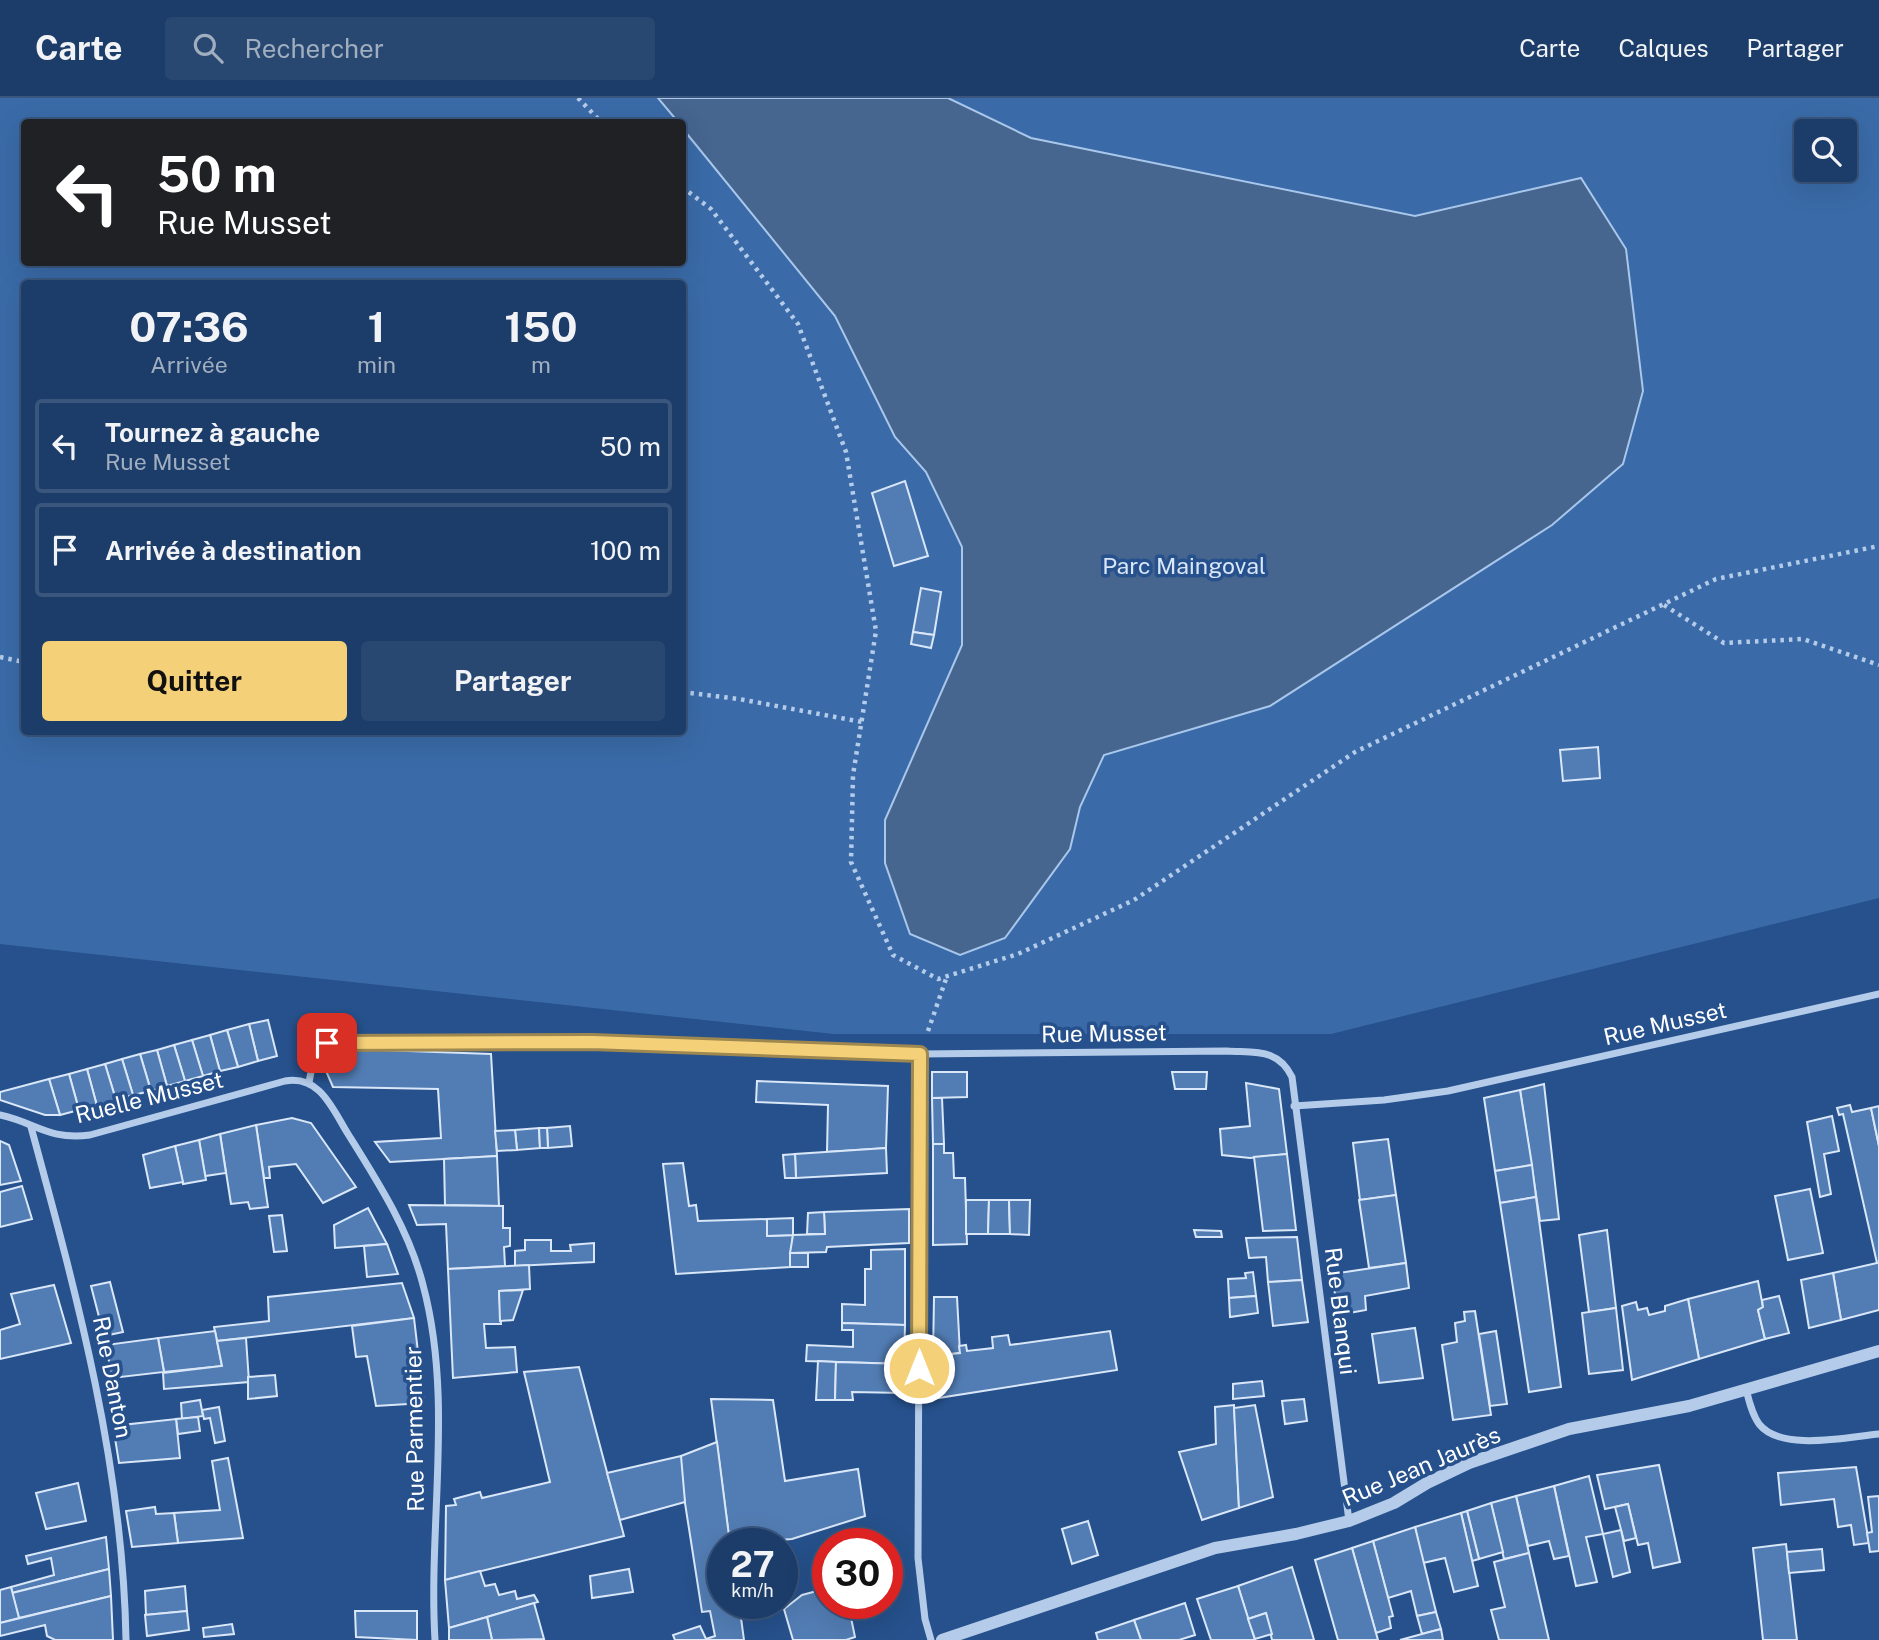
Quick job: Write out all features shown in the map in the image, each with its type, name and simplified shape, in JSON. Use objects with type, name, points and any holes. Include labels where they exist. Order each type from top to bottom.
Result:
[{"type":"street","name":"Rue Musset","points":[[309,1082],[315,1053],[327,1043],[592,1042],[920,1054],[1227,1051],[1272,1055],[1284,1062],[1292,1077],[1294,1106],[1384,1100],[1448,1091],[1879,994]]},
{"type":"street","points":[[920,1054],[918,1558],[925,1619],[931,1640]]},
{"type":"street","name":"Ruelle Musset","points":[[0,1115],[54,1135],[90,1135],[285,1081],[296,1079],[309,1082]]},
{"type":"street","name":"Rue Parmentier","points":[[309,1082],[321,1090],[382,1189],[401,1226],[423,1285],[436,1376],[435,1640]]},
{"type":"street","name":"Rue Blanqui","points":[[1294,1106],[1349,1521]]},
{"type":"street","name":"Rue Danton","points":[[30,1127],[92,1363],[119,1520],[126,1640]]},
{"type":"street","name":"Rue Jean Jaurès","points":[[942,1640],[1234,1542],[1296,1534],[1349,1521],[1394,1503],[1427,1483],[1469,1463],[1569,1429],[1666,1411],[1879,1351]]},
{"type":"street","points":[[1746,1389],[1753,1413],[1760,1425],[1782,1440],[1879,1434]]},
{"type":"path","points":[[579,98],[598,119]]},
{"type":"path","points":[[686,190],[711,209],[798,324],[846,452],[876,631],[853,775],[851,862],[893,955],[938,978],[1018,954],[1134,900],[1355,752],[1716,579],[1879,546]]},
{"type":"path","points":[[1664,604],[1724,643],[1803,639],[1879,665]]},
{"type":"path","points":[[0,657],[21,661]]},
{"type":"path","points":[[686,692],[739,698],[862,722]]},
{"type":"path","points":[[920,1054],[947,976]]},
{"type":"green space","name":"Parc Maingoval","points":[[0,98],[1879,98],[1879,898],[1331,1034],[834,1034],[0,944]]},
{"type":"shaded area","points":[[658,98],[948,98],[1031,138],[1415,216],[1581,178],[1626,249],[1643,391],[1623,464],[1552,525],[1270,706],[1104,755],[1080,807],[1070,849],[1005,938],[960,955],[910,934],[885,863],[885,820],[962,645],[962,547],[926,472],[895,437],[835,316],[686,133],[686,119],[676,119]]},
{"type":"building","points":[[905,481],[928,556],[894,566],[872,493]]},
{"type":"building","points":[[921,588],[941,592],[934,635],[913,632]]},
{"type":"building","points":[[913,632],[934,635],[931,648],[911,644]]},
{"type":"building","points":[[1598,747],[1600,778],[1563,781],[1560,750]]},
{"type":"building","points":[[268,1020],[277,1056],[258,1061],[249,1024]]},
{"type":"building","points":[[249,1024],[258,1061],[238,1067],[227,1030]]},
{"type":"building","points":[[227,1030],[238,1067],[220,1071],[210,1035]]},
{"type":"building","points":[[210,1035],[220,1071],[203,1076],[192,1040]]},
{"type":"building","points":[[192,1040],[203,1076],[185,1081],[174,1045]]},
{"type":"building","points":[[174,1045],[185,1081],[167,1086],[157,1050]]},
{"type":"building","points":[[325,1048],[491,1054],[497,1156],[390,1162],[375,1142],[441,1138],[438,1089],[333,1087],[319,1055]]},
{"type":"building","points":[[157,1050],[167,1086],[151,1091],[140,1054]]},
{"type":"building","points":[[140,1054],[151,1091],[133,1095],[122,1059]]},
{"type":"building","points":[[122,1059],[133,1095],[116,1100],[105,1064]]},
{"type":"building","points":[[105,1064],[116,1100],[97,1106],[87,1069]]},
{"type":"building","points":[[87,1069],[97,1106],[79,1110],[69,1074]]},
{"type":"building","points":[[932,1072],[967,1072],[967,1097],[932,1098]]},
{"type":"building","points":[[1172,1072],[1207,1072],[1206,1089],[1175,1089]]},
{"type":"building","points":[[69,1074],[79,1110],[60,1115],[49,1079]]},
{"type":"building","points":[[49,1079],[60,1115],[45,1115],[0,1100],[0,1092]]},
{"type":"building","points":[[757,1081],[888,1086],[886,1148],[827,1152],[828,1105],[756,1102]]},
{"type":"building","points":[[1246,1083],[1279,1089],[1287,1154],[1250,1158],[1222,1155],[1220,1129],[1250,1126]]},
{"type":"building","points":[[1544,1084],[1559,1219],[1540,1221],[1520,1090]]},
{"type":"building","points":[[1520,1090],[1532,1165],[1495,1171],[1484,1098]]},
{"type":"building","points":[[932,1098],[942,1098],[944,1144],[933,1144]]},
{"type":"building","points":[[1850,1105],[1852,1112],[1871,1108],[1879,1146],[1879,1310],[1841,1320],[1833,1273],[1877,1263],[1843,1114],[1839,1115],[1837,1108]]},
{"type":"building","points":[[1879,1106],[1879,1146],[1871,1108]]},
{"type":"building","points":[[1832,1116],[1839,1151],[1824,1154],[1831,1194],[1820,1197],[1807,1122]]},
{"type":"building","points":[[292,1118],[311,1123],[356,1187],[323,1203],[296,1164],[269,1167],[270,1178],[264,1178],[256,1125]]},
{"type":"building","points":[[256,1125],[268,1207],[250,1209],[248,1202],[231,1204],[220,1134]]},
{"type":"building","points":[[570,1126],[572,1146],[548,1148],[547,1128]]},
{"type":"building","points":[[539,1128],[540,1148],[517,1150],[515,1130]]},
{"type":"building","points":[[539,1128],[547,1128],[548,1148],[540,1148]]},
{"type":"building","points":[[515,1130],[517,1150],[497,1151],[495,1131]]},
{"type":"building","points":[[220,1134],[226,1173],[205,1176],[199,1140]]},
{"type":"building","points":[[1388,1139],[1396,1195],[1360,1200],[1353,1143]]},
{"type":"building","points":[[199,1140],[206,1180],[183,1184],[175,1146]]},
{"type":"building","points":[[0,1141],[9,1145],[21,1181],[0,1185]]},
{"type":"building","points":[[933,1144],[944,1144],[944,1153],[953,1153],[954,1178],[965,1178],[967,1244],[933,1245]]},
{"type":"building","points":[[175,1146],[183,1182],[150,1188],[143,1155]]},
{"type":"building","points":[[886,1148],[887,1173],[796,1178],[795,1154]]},
{"type":"building","points":[[795,1154],[796,1178],[785,1178],[783,1155]]},
{"type":"building","points":[[1287,1154],[1296,1230],[1263,1231],[1254,1157]]},
{"type":"building","points":[[497,1156],[499,1206],[445,1205],[444,1159]]},
{"type":"building","points":[[683,1163],[689,1206],[696,1205],[698,1221],[767,1219],[767,1236],[793,1235],[790,1267],[676,1274],[663,1164]]},
{"type":"building","points":[[1532,1165],[1536,1197],[1500,1203],[1495,1171]]},
{"type":"building","points":[[22,1186],[32,1219],[0,1227],[0,1192]]},
{"type":"building","points":[[1810,1189],[1823,1253],[1788,1260],[1775,1196]]},
{"type":"building","points":[[1396,1195],[1406,1263],[1369,1268],[1359,1200]]},
{"type":"building","points":[[1536,1197],[1561,1387],[1529,1392],[1500,1203]]},
{"type":"building","points":[[966,1200],[989,1200],[988,1234],[966,1234]]},
{"type":"building","points":[[989,1200],[1009,1200],[1010,1234],[988,1234]]},
{"type":"building","points":[[1009,1200],[1030,1200],[1029,1235],[1010,1234]]},
{"type":"building","points":[[409,1205],[503,1206],[503,1228],[510,1228],[510,1246],[504,1247],[505,1266],[448,1269],[446,1224],[417,1225]]},
{"type":"building","points":[[368,1208],[387,1244],[335,1248],[334,1225]]},
{"type":"building","points":[[909,1209],[909,1243],[827,1247],[826,1252],[790,1253],[793,1235],[825,1234],[824,1212]]},
{"type":"building","points":[[824,1212],[825,1234],[807,1234],[808,1213]]},
{"type":"building","points":[[282,1215],[287,1251],[274,1252],[269,1216]]},
{"type":"building","points":[[793,1218],[793,1235],[767,1236],[767,1219]]},
{"type":"building","points":[[1194,1230],[1221,1231],[1222,1237],[1196,1237]]},
{"type":"building","points":[[1607,1230],[1616,1308],[1589,1312],[1579,1235]]},
{"type":"building","points":[[1297,1237],[1302,1280],[1268,1282],[1266,1257],[1249,1258],[1246,1238]]},
{"type":"building","points":[[525,1240],[551,1240],[551,1251],[571,1251],[570,1245],[594,1243],[594,1262],[515,1266],[515,1251],[525,1250]]},
{"type":"building","points":[[387,1244],[398,1274],[367,1277],[364,1246]]},
{"type":"building","points":[[905,1249],[905,1325],[842,1323],[842,1304],[865,1305],[865,1269],[871,1269],[871,1250]]},
{"type":"building","points":[[790,1253],[808,1253],[808,1267],[790,1267]]},
{"type":"building","points":[[1406,1263],[1409,1288],[1365,1296],[1366,1310],[1338,1315],[1332,1274]]},
{"type":"building","points":[[529,1265],[530,1289],[499,1291],[501,1324],[484,1324],[486,1348],[515,1347],[517,1372],[453,1378],[448,1269]]},
{"type":"building","points":[[1253,1272],[1256,1296],[1229,1298],[1228,1279],[1246,1278],[1245,1273]]},
{"type":"building","points":[[1833,1273],[1841,1320],[1809,1328],[1801,1280]]},
{"type":"building","points":[[1302,1280],[1308,1322],[1273,1326],[1268,1282]]},
{"type":"building","points":[[1758,1281],[1763,1307],[1758,1310],[1765,1339],[1699,1359],[1688,1299]]},
{"type":"building","points":[[110,1282],[123,1332],[104,1336],[91,1286]]},
{"type":"building","points":[[402,1283],[414,1318],[217,1341],[214,1327],[269,1321],[268,1297]]},
{"type":"building","points":[[54,1285],[71,1343],[0,1359],[0,1330],[20,1324],[11,1294]]},
{"type":"building","points":[[523,1290],[513,1320],[500,1321],[499,1291]]},
{"type":"building","points":[[1256,1296],[1258,1313],[1230,1317],[1229,1298]]},
{"type":"building","points":[[1779,1296],[1789,1333],[1765,1339],[1758,1310],[1763,1307],[1762,1300]]},
{"type":"building","points":[[934,1297],[957,1297],[960,1353],[933,1356]]},
{"type":"building","points":[[1688,1299],[1699,1359],[1632,1380],[1622,1306],[1636,1302],[1638,1310],[1647,1308],[1649,1315],[1665,1311],[1665,1306]]},
{"type":"building","points":[[1616,1308],[1623,1370],[1589,1374],[1582,1313]]},
{"type":"building","points":[[1475,1311],[1491,1415],[1453,1420],[1442,1345],[1457,1342],[1455,1323],[1465,1321],[1464,1312]]},
{"type":"building","points":[[414,1318],[424,1403],[376,1406],[367,1356],[356,1357],[352,1326]]},
{"type":"building","points":[[842,1323],[905,1325],[904,1364],[806,1361],[807,1345],[853,1347],[853,1330],[842,1330]]},
{"type":"building","points":[[1415,1328],[1423,1378],[1379,1383],[1372,1334]]},
{"type":"building","points":[[215,1331],[222,1366],[164,1372],[158,1338]]},
{"type":"building","points":[[1110,1331],[1117,1370],[932,1399],[933,1356],[960,1353],[959,1346],[966,1345],[967,1351],[993,1348],[992,1337],[1008,1335],[1010,1345]]},
{"type":"building","points":[[1496,1331],[1507,1404],[1490,1406],[1479,1334]]},
{"type":"building","points":[[158,1338],[164,1372],[112,1378],[106,1345]]},
{"type":"building","points":[[246,1338],[249,1382],[164,1389],[163,1373],[222,1366],[217,1341]]},
{"type":"building","points":[[818,1361],[836,1362],[835,1400],[816,1400]]},
{"type":"building","points":[[836,1362],[904,1364],[904,1393],[852,1392],[853,1400],[835,1400]]},
{"type":"building","points":[[579,1367],[624,1536],[445,1580],[446,1506],[456,1505],[454,1499],[480,1492],[482,1498],[550,1482],[524,1372]]},
{"type":"building","points":[[275,1375],[277,1396],[248,1399],[248,1377]]},
{"type":"building","points":[[1262,1381],[1264,1396],[1233,1399],[1233,1384]]},
{"type":"building","points":[[711,1399],[773,1400],[785,1481],[858,1469],[865,1516],[827,1528],[812,1528],[812,1533],[798,1537],[798,1528],[728,1528]]},
{"type":"building","points":[[1304,1399],[1307,1421],[1285,1424],[1282,1401]]},
{"type":"building","points":[[200,1400],[203,1416],[182,1419],[181,1403]]},
{"type":"building","points":[[1234,1405],[1239,1508],[1202,1520],[1179,1452],[1216,1444],[1215,1407]]},
{"type":"building","points":[[1255,1405],[1273,1497],[1239,1508],[1234,1408]]},
{"type":"building","points":[[219,1407],[225,1441],[215,1443],[210,1418],[204,1419],[202,1410]]},
{"type":"building","points":[[198,1417],[200,1431],[178,1434],[176,1419]]},
{"type":"building","points":[[176,1419],[180,1458],[119,1463],[113,1426]]},
{"type":"building","points":[[717,1442],[728,1528],[707,1528],[707,1611],[702,1612],[680,1471],[681,1456]]},
{"type":"building","points":[[681,1456],[685,1502],[620,1520],[607,1473]]},
{"type":"building","points":[[228,1458],[243,1538],[178,1543],[174,1513],[220,1510],[212,1461]]},
{"type":"building","points":[[1659,1465],[1680,1562],[1653,1568],[1648,1543],[1638,1545],[1628,1504],[1605,1509],[1597,1475]]},
{"type":"building","points":[[1856,1467],[1869,1543],[1854,1545],[1851,1525],[1838,1527],[1834,1499],[1781,1505],[1778,1473]]},
{"type":"building","points":[[1589,1476],[1603,1534],[1586,1537],[1597,1582],[1576,1586],[1554,1486]]},
{"type":"building","points":[[78,1483],[86,1521],[46,1529],[36,1493]]},
{"type":"building","points":[[1554,1486],[1569,1556],[1554,1559],[1549,1541],[1528,1546],[1516,1496]]},
{"type":"building","points":[[1516,1496],[1529,1553],[1504,1559],[1491,1503]]},
{"type":"building","points":[[1879,1496],[1879,1551],[1870,1552],[1867,1533],[1872,1532],[1868,1497]]},
{"type":"building","points":[[1491,1503],[1503,1552],[1479,1559],[1467,1511]]},
{"type":"building","points":[[1628,1504],[1636,1538],[1624,1541],[1615,1507]]},
{"type":"building","points":[[155,1507],[156,1514],[174,1513],[178,1543],[132,1547],[126,1511]]},
{"type":"building","points":[[1467,1511],[1479,1559],[1472,1561],[1461,1513]]},
{"type":"building","points":[[1461,1513],[1478,1586],[1454,1592],[1445,1558],[1423,1563],[1415,1527]]},
{"type":"building","points":[[1088,1521],[1098,1555],[1072,1564],[1062,1529]]},
{"type":"building","points":[[1415,1527],[1436,1612],[1417,1616],[1411,1591],[1388,1598],[1373,1541]]},
{"type":"building","points":[[1621,1530],[1630,1572],[1613,1577],[1603,1534]]},
{"type":"building","points":[[106,1537],[109,1569],[12,1593],[11,1587],[54,1575],[51,1558],[28,1564],[26,1556]]},
{"type":"building","points":[[1373,1541],[1393,1616],[1389,1617],[1391,1628],[1376,1633],[1352,1548]]},
{"type":"building","points":[[1786,1544],[1797,1640],[1763,1640],[1753,1548]]},
{"type":"building","points":[[1352,1548],[1378,1640],[1338,1640],[1315,1560]]},
{"type":"building","points":[[1822,1549],[1824,1570],[1789,1573],[1787,1552]]},
{"type":"building","points":[[1529,1553],[1549,1640],[1499,1640],[1491,1610],[1505,1607],[1494,1562]]},
{"type":"building","points":[[1292,1567],[1314,1640],[1272,1640],[1266,1613],[1248,1619],[1238,1586]]},
{"type":"building","points":[[109,1569],[111,1596],[19,1618],[12,1593]]},
{"type":"building","points":[[629,1569],[633,1592],[592,1598],[590,1576]]},
{"type":"building","points":[[480,1571],[485,1586],[495,1584],[499,1595],[515,1591],[517,1599],[534,1595],[538,1602],[449,1628],[445,1580]]},
{"type":"building","points":[[185,1586],[187,1611],[146,1615],[145,1591]]},
{"type":"building","points":[[1238,1586],[1255,1640],[1211,1640],[1197,1599]]},
{"type":"building","points":[[11,1587],[19,1618],[0,1623],[0,1590]]},
{"type":"building","points":[[812,1592],[812,1619],[851,1619],[855,1637],[846,1640],[793,1640],[787,1619],[798,1619],[798,1598]]},
{"type":"building","points":[[111,1596],[113,1640],[55,1640],[47,1636],[45,1625],[0,1636],[0,1623]]},
{"type":"building","points":[[534,1603],[544,1639],[492,1640],[487,1617]]},
{"type":"building","points":[[1185,1603],[1195,1635],[1179,1640],[1141,1640],[1134,1620]]},
{"type":"building","points":[[187,1611],[189,1630],[147,1636],[145,1615]]},
{"type":"building","points":[[355,1611],[417,1611],[417,1640],[356,1637]]},
{"type":"building","points":[[1436,1612],[1441,1629],[1422,1634],[1417,1616]]},
{"type":"building","points":[[1266,1613],[1272,1634],[1255,1639],[1248,1619]]},
{"type":"building","points":[[487,1617],[492,1640],[449,1640],[449,1628]]},
{"type":"building","points":[[712,1619],[741,1619],[744,1640],[675,1640],[673,1635],[700,1626],[706,1639],[715,1636]]},
{"type":"building","points":[[1134,1620],[1141,1640],[1098,1640],[1096,1633]]},
{"type":"building","points":[[232,1624],[234,1634],[204,1637],[203,1628]]},
{"type":"building","points":[[1441,1629],[1443,1640],[1400,1640],[1422,1634]]},
{"type":"route","points":[[327,1043],[592,1042],[920,1054],[919,1368]]}]
